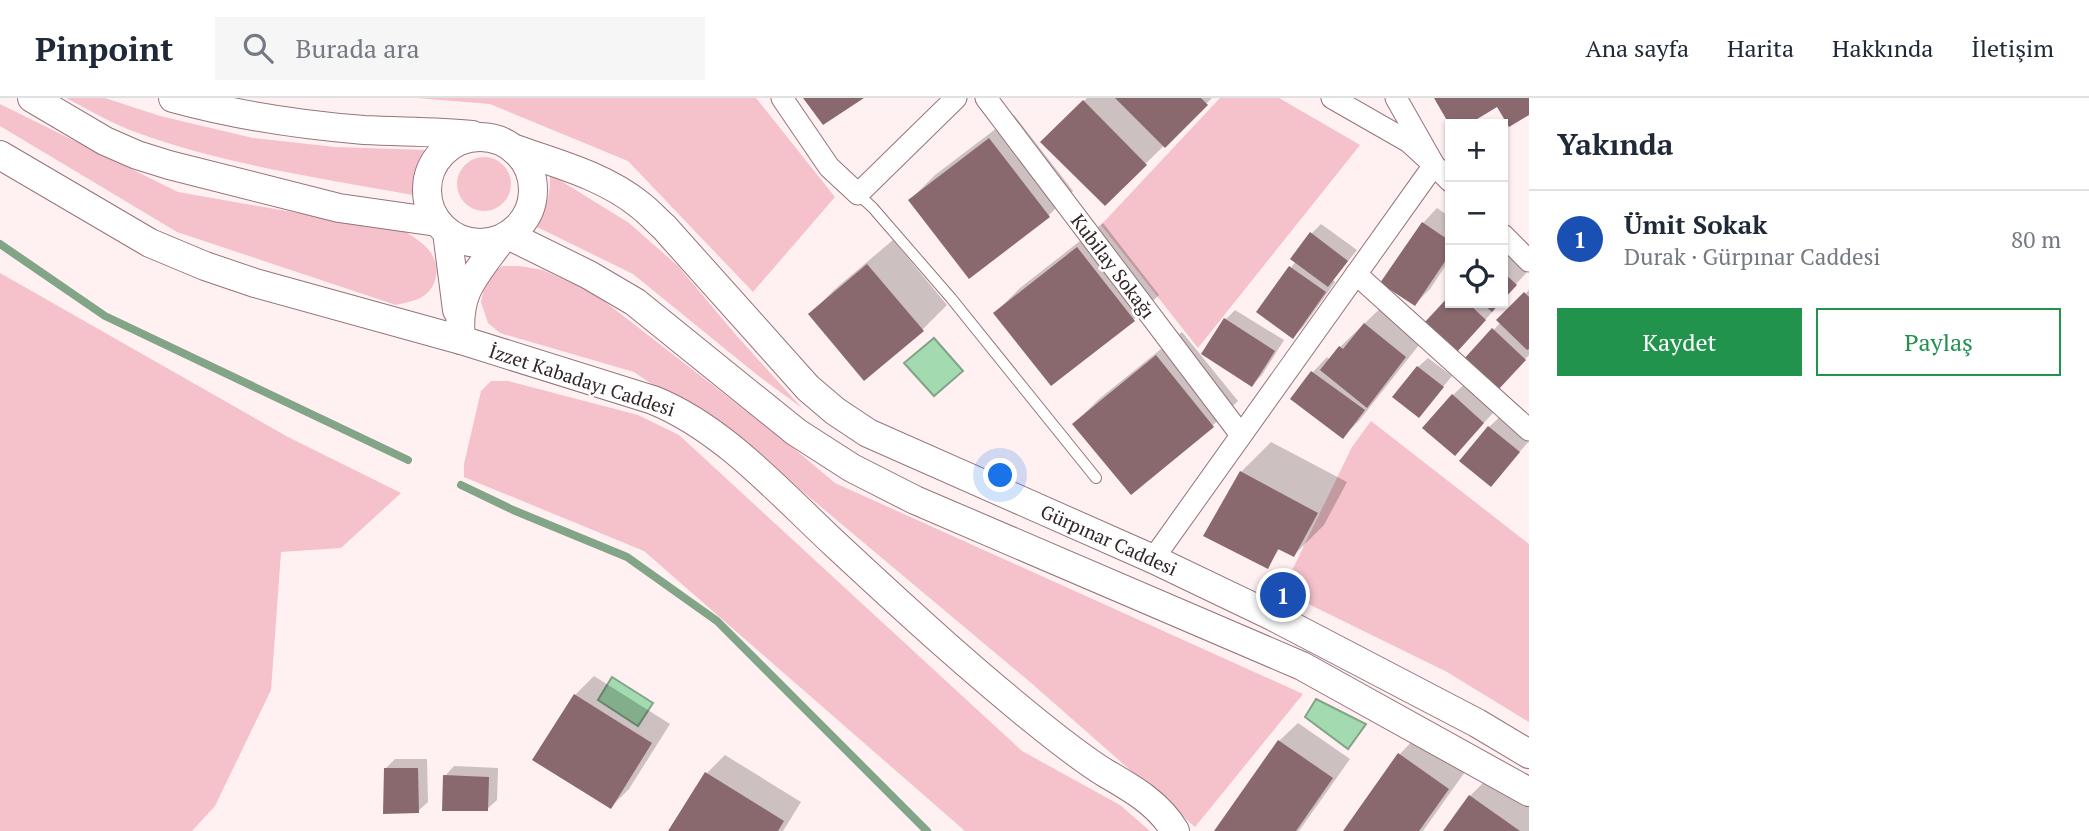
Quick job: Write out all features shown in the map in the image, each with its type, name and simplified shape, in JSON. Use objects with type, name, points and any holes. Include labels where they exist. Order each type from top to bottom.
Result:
[{"type":"main road","points":[[32,98],[105,141],[169,165],[339,208],[442,227],[464,241],[482,244],[504,238]]},
{"type":"main road","points":[[173,98],[286,121],[365,130],[482,136],[500,140],[515,149],[527,163],[533,180],[534,198],[528,216],[516,230],[504,238],[471,279],[462,301],[459,324],[461,340]]},
{"type":"main road","points":[[461,340],[442,227],[429,207],[426,190],[429,173],[437,158],[449,146],[465,138],[482,136]]},
{"type":"main road","name":"Gürpınar Caddesi","points":[[515,149],[584,173],[639,204],[664,227],[808,388],[835,411],[868,433],[1153,559],[1275,617],[1476,723],[1529,754]]},
{"type":"main road","name":"İzzet Kabadayı Caddesi","points":[[0,155],[150,243],[205,266],[255,283],[461,340],[653,400],[696,421],[736,452],[966,663],[1084,759],[1145,797],[1175,831]]},
{"type":"main road","name":"Gürpınar Caddesi","points":[[504,238],[589,275],[635,302],[796,432],[852,468],[915,500],[1301,666],[1529,792]]},
{"type":"street","points":[[782,98],[829,167],[858,194],[956,98]]},
{"type":"street","name":"Kubilay Sokağı","points":[[986,98],[1241,435]]},
{"type":"street","points":[[1332,98],[1409,142],[1445,176]]},
{"type":"street","points":[[1396,98],[1434,164]]},
{"type":"street","points":[[1153,559],[1434,164]]},
{"type":"street","points":[[1508,239],[1529,261]]},
{"type":"street","points":[[1356,274],[1529,430]]},
{"type":"lane","points":[[858,194],[951,298],[1096,478]]},
{"type":"shaded area","points":[[66,98],[105,98],[160,116],[253,138],[335,147],[426,150],[413,195],[274,170],[205,154],[129,129]]},
{"type":"shaded area","points":[[417,98],[756,98],[835,197],[753,292],[628,161],[490,104]]},
{"type":"shaded area","points":[[1220,98],[1279,98],[1360,145],[1198,348],[1101,225]]},
{"type":"shaded area","points":[[0,104],[178,192],[406,232],[431,253],[437,271],[434,283],[422,297],[396,305],[177,232],[0,126]]},
{"type":"shaded area","points":[[489,157],[499,161],[507,169],[511,184],[507,199],[499,207],[479,211],[469,207],[461,199],[457,179],[461,169],[469,161]]},
{"type":"shaded area","points":[[550,174],[629,223],[678,266],[802,408],[633,274],[533,225],[547,201]]},
{"type":"shaded area","points":[[502,266],[543,270],[595,294],[835,483],[1303,694],[1195,827],[1030,682],[771,465],[634,372],[500,333],[488,323],[481,302],[489,275]]},
{"type":"shaded area","points":[[0,273],[288,437],[401,493],[341,548],[281,552],[271,690],[215,806],[192,831],[0,831]]},
{"type":"shaded area","points":[[934,338],[963,371],[934,396],[904,363]]},
{"type":"shaded area","points":[[491,381],[508,381],[638,415],[679,435],[1022,751],[1120,805],[1150,831],[965,831],[644,551],[464,477],[464,464],[481,391]]},
{"type":"shaded area","points":[[1371,421],[1529,544],[1529,722],[1447,672],[1282,591],[1352,447]]},
{"type":"shaded area","points":[[612,677],[653,703],[638,726],[598,700]]},
{"type":"shaded area","points":[[1316,699],[1366,724],[1348,749],[1305,717]]},
{"type":"building","points":[[803,98],[864,98],[823,125]]},
{"type":"building","points":[[1115,98],[1201,98],[1208,105],[1165,148]]},
{"type":"building","points":[[1434,98],[1529,98],[1529,115],[1509,127],[1508,119],[1504,119],[1497,107],[1477,119],[1446,119]]},
{"type":"building","points":[[1083,100],[1147,165],[1105,206],[1040,142]]},
{"type":"building","points":[[989,138],[1050,217],[969,279],[908,200]]},
{"type":"building","points":[[1422,222],[1445,238],[1445,261],[1415,306],[1380,283]]},
{"type":"building","points":[[1310,232],[1348,261],[1328,287],[1290,259]]},
{"type":"building","points":[[1077,247],[1135,321],[1051,386],[993,313]]},
{"type":"building","points":[[867,264],[924,331],[864,381],[808,314]]},
{"type":"building","points":[[1289,266],[1326,292],[1293,339],[1256,312]]},
{"type":"building","points":[[1508,277],[1517,285],[1508,295]]},
{"type":"building","points":[[1524,292],[1529,297],[1527,350],[1496,320]]},
{"type":"building","points":[[1445,300],[1445,308],[1473,308],[1486,320],[1457,352],[1425,322]]},
{"type":"building","points":[[1224,318],[1275,351],[1252,387],[1201,354]]},
{"type":"building","points":[[1364,323],[1406,357],[1367,408],[1320,370],[1339,346],[1343,349]]},
{"type":"building","points":[[1492,328],[1526,360],[1497,391],[1463,360]]},
{"type":"building","points":[[1156,355],[1214,427],[1131,495],[1072,424]]},
{"type":"building","points":[[1417,366],[1444,387],[1419,418],[1392,397]]},
{"type":"building","points":[[1311,371],[1365,410],[1343,439],[1290,399]]},
{"type":"building","points":[[1452,394],[1484,423],[1455,456],[1422,428]]},
{"type":"building","points":[[1488,426],[1520,452],[1491,487],[1459,461]]},
{"type":"building","points":[[1240,471],[1318,513],[1294,557],[1278,549],[1268,569],[1203,536]]},
{"type":"building","points":[[574,694],[652,743],[611,809],[532,760]]},
{"type":"building","points":[[1278,740],[1333,778],[1296,831],[1214,831]]},
{"type":"building","points":[[1398,753],[1449,789],[1419,831],[1343,831]]},
{"type":"building","points":[[384,768],[418,768],[419,813],[383,814]]},
{"type":"building","points":[[705,772],[784,821],[778,831],[668,831]]},
{"type":"building","points":[[443,775],[489,777],[488,811],[442,811]]},
{"type":"building","points":[[1469,795],[1520,831],[1443,831]]},
{"type":"waterway","points":[[0,244],[105,316],[408,460]]},
{"type":"waterway","points":[[461,485],[513,510],[627,557],[717,621],[927,831]]},
{"type":"place","name":"Ümit Sokak","points":[[1283,595]]}]
